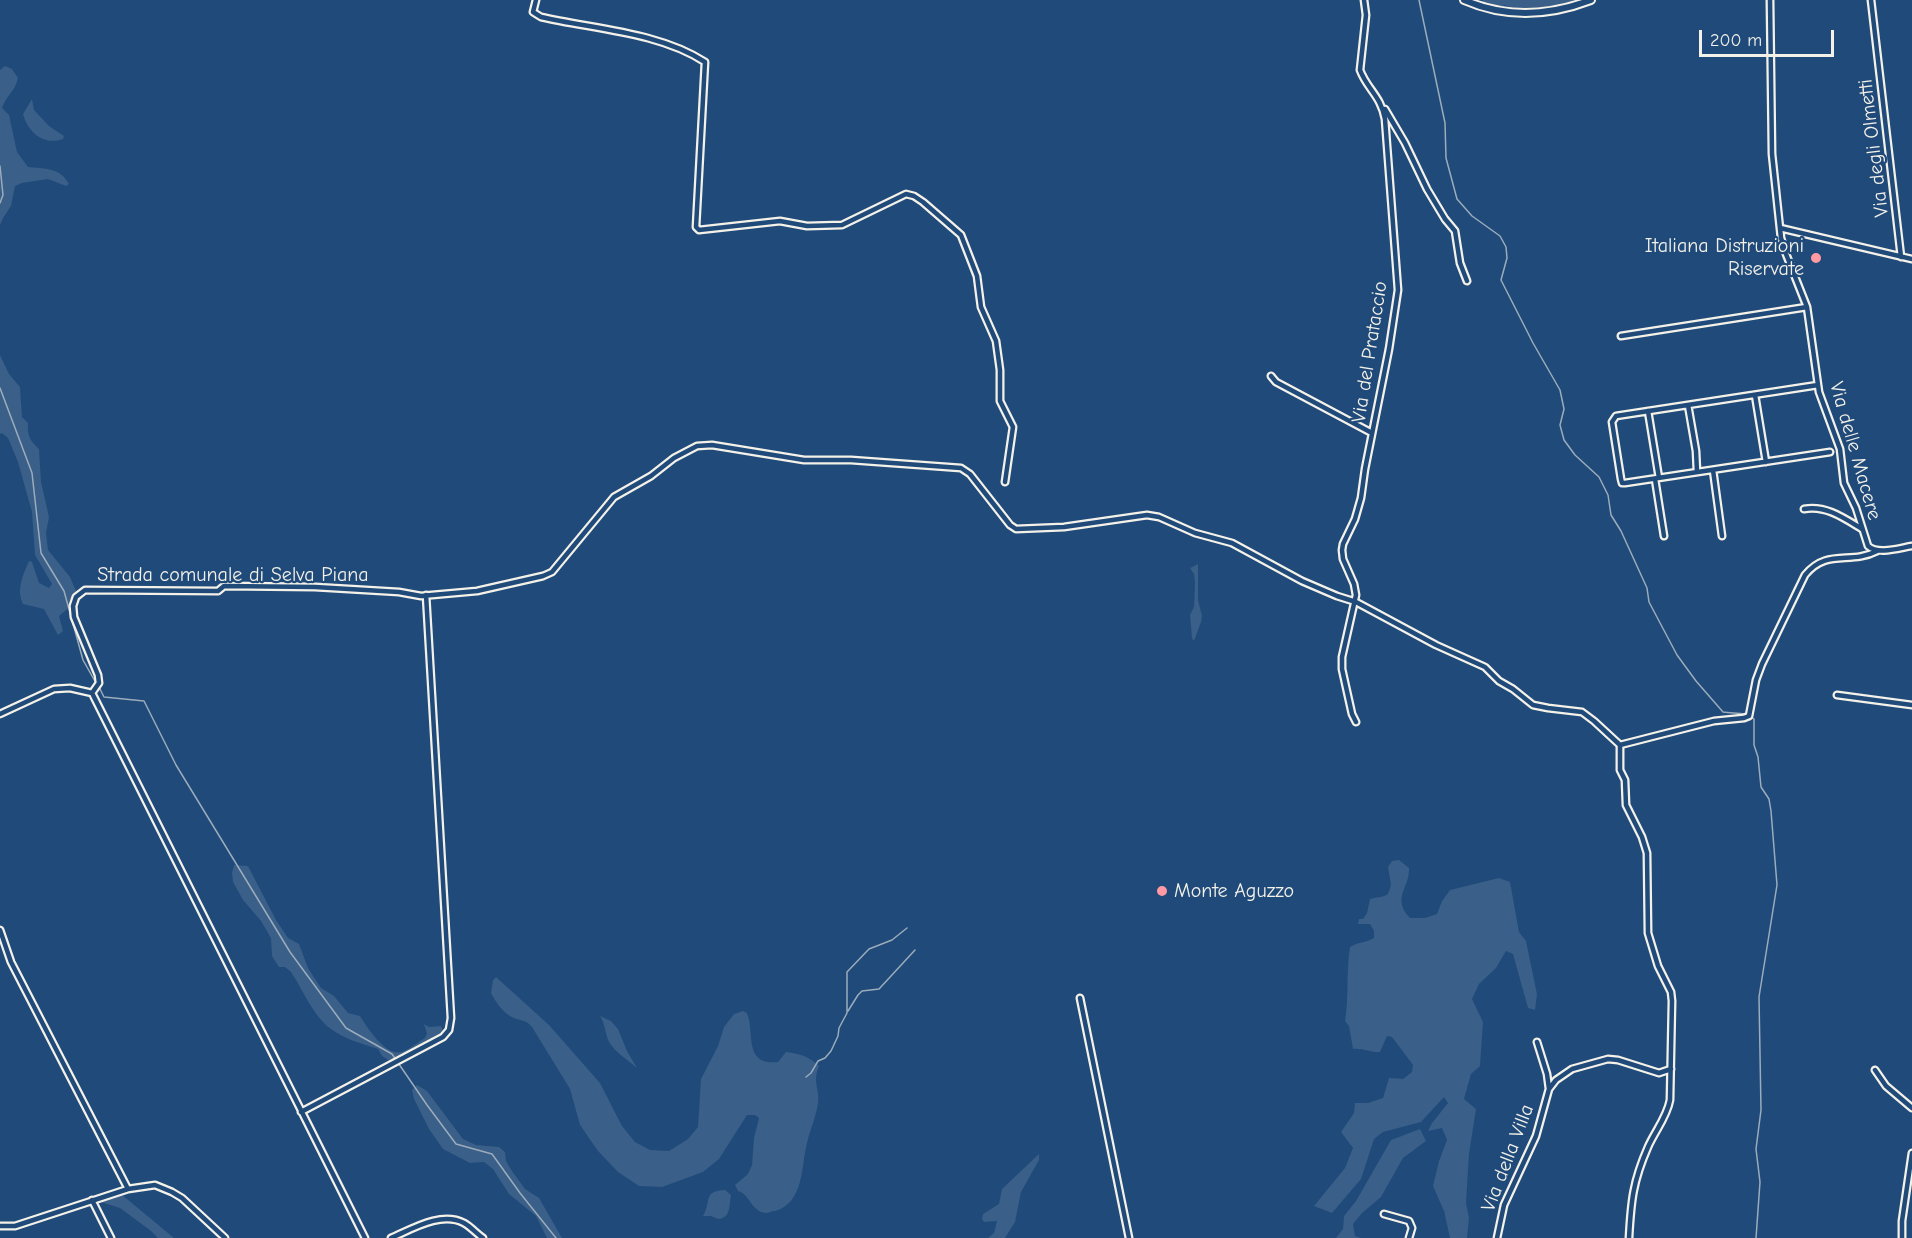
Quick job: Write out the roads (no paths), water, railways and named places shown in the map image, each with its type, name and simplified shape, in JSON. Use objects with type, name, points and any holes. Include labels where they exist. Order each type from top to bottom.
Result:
[{"type":"street","points":[[536,0],[533,12],[541,17],[660,42],[705,62],[696,226],[699,230],[780,221],[807,226],[842,225],[907,194],[923,202],[961,235],[978,279],[981,307],[995,338],[1000,370],[1001,406],[1013,427],[1005,482]]},
{"type":"street","name":"Via del Prataccio","points":[[1356,602],[1354,584],[1343,559],[1342,550],[1357,515],[1398,290],[1383,107],[1360,70],[1366,15],[1364,0]]},
{"type":"street","points":[[1464,0],[1490,9],[1522,13],[1548,11],[1591,0]]},
{"type":"street","name":"Via delle Macere","points":[[1770,0],[1772,154],[1780,228],[1786,254],[1808,307],[1818,385],[1840,449],[1844,483],[1855,504],[1869,547],[1877,551]]},
{"type":"street","name":"Via degli Olmetti","points":[[1871,0],[1901,256]]},
{"type":"street","points":[[1383,107],[1405,143],[1427,189],[1455,231],[1460,263],[1467,281]]},
{"type":"street","points":[[1780,228],[1912,259]]},
{"type":"street","points":[[1621,336],[1808,307]]},
{"type":"street","points":[[1271,376],[1276,382],[1372,433]]},
{"type":"street","points":[[1818,385],[1616,416],[1612,422],[1622,482],[1830,452]]},
{"type":"street","points":[[1755,395],[1766,462]]},
{"type":"street","points":[[1688,405],[1697,472]]},
{"type":"street","points":[[1648,411],[1664,536]]},
{"type":"street","name":"Strada comunale di Selva Piana","points":[[92,693],[99,684],[99,678],[73,610],[76,597],[85,590],[218,591],[224,586],[295,586],[426,595],[477,591],[543,576],[557,566],[614,497],[651,476],[690,448],[709,445],[804,460],[851,460],[959,468],[970,474],[1013,528],[1064,527],[1137,516],[1156,516],[1195,533],[1239,546],[1311,585],[1356,602]]},
{"type":"street","points":[[1713,470],[1722,536]]},
{"type":"street","points":[[1804,509],[1828,510],[1862,529]]},
{"type":"street","points":[[1620,744],[1714,721],[1749,716],[1756,680],[1762,664],[1805,575],[1813,566],[1822,561],[1864,556],[1877,551],[1912,546]]},
{"type":"street","points":[[302,1112],[443,1037],[450,1028],[426,595]]},
{"type":"street","points":[[1356,722],[1341,667],[1356,602],[1440,647],[1485,667],[1499,681],[1533,705],[1582,712],[1620,744],[1620,770],[1625,780],[1626,805],[1642,837],[1647,857],[1648,933],[1655,959],[1672,994],[1669,1108],[1648,1148],[1632,1190],[1629,1238]]},
{"type":"street","points":[[0,714],[54,689],[70,688],[92,693],[365,1238]]},
{"type":"street","points":[[1837,695],[1912,705]]},
{"type":"street","points":[[0,930],[11,962],[128,1189]]},
{"type":"street","points":[[1080,998],[1129,1238]]},
{"type":"street","name":"Via della Villa","points":[[1537,1042],[1549,1089]]},
{"type":"street","name":"Via della Villa","points":[[1497,1238],[1502,1211],[1537,1132],[1549,1089],[1556,1080],[1568,1071],[1605,1060],[1618,1060],[1659,1073],[1671,1069]]},
{"type":"street","points":[[1875,1070],[1886,1086],[1912,1108]]},
{"type":"street","points":[[1902,1238],[1902,1221],[1912,1154]]},
{"type":"street","points":[[0,1226],[13,1227],[128,1189],[155,1185],[184,1200],[225,1238]]},
{"type":"street","points":[[92,1200],[111,1238]]},
{"type":"street","points":[[1384,1214],[1409,1221],[1412,1228],[1409,1238]]},
{"type":"street","points":[[391,1238],[429,1222],[445,1219],[461,1222],[483,1238]]},
{"type":"waterway","points":[[1419,0],[1445,123],[1446,158],[1457,199],[1472,216],[1500,236],[1506,247],[1507,258],[1501,280],[1560,390],[1564,409],[1560,425],[1564,440],[1575,455],[1599,477],[1608,495],[1611,515],[1621,531],[1647,588],[1649,602],[1677,655],[1723,712],[1744,714],[1754,719],[1754,745],[1758,757],[1761,787],[1769,799],[1771,811],[1777,885],[1759,997],[1761,1110],[1756,1149],[1760,1182],[1756,1238]]},
{"type":"waterway","points":[[0,166],[3,195],[0,203]]},
{"type":"waterway","points":[[0,388],[32,473],[41,553],[64,591],[83,660],[96,683]]},
{"type":"waterway","points":[[99,687],[104,697],[144,701],[176,765],[290,952],[346,1028],[392,1054],[456,1144],[492,1154],[556,1238]]},
{"type":"waterway","points":[[806,1077],[818,1061],[825,1058],[831,1051],[847,1013],[847,972],[869,949],[892,940],[907,928]]},
{"type":"waterway","points":[[848,1011],[862,991],[879,989],[915,950]]},
{"type":"place","name":"Italiana Distruzioni Riservate","points":[[1816,258]]},
{"type":"place","name":"Monte Aguzzo","points":[[1162,891]]}]
